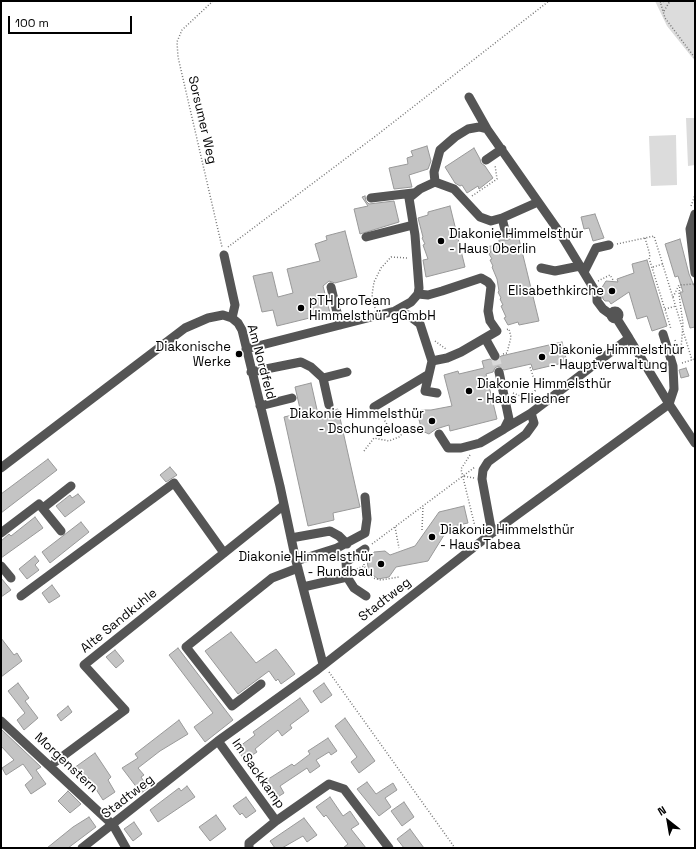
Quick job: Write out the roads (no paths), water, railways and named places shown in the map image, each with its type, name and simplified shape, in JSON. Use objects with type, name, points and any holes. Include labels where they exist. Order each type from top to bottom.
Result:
[{"type":"street","points":[[470,97],[487,128],[582,269],[597,294],[598,301],[603,309],[614,316],[695,443]]},
{"type":"street","points":[[435,182],[434,172],[440,150],[455,137],[468,129],[479,127],[487,128]]},
{"type":"street","points":[[486,160],[502,149]]},
{"type":"street","points":[[371,198],[413,193],[435,182],[454,189],[480,217],[491,221],[502,218],[538,202]]},
{"type":"street","points":[[246,349],[395,311],[411,302],[418,294],[413,225],[409,198],[413,193]]},
{"type":"street","points":[[695,214],[690,229],[695,273]]},
{"type":"street","points":[[502,218],[506,234]]},
{"type":"street","points":[[366,237],[413,225]]},
{"type":"street","points":[[542,268],[555,272],[582,269],[596,248],[609,245]]},
{"type":"street","points":[[223,252],[235,305],[232,318]]},
{"type":"street","points":[[418,294],[428,295],[481,278],[488,282],[491,286],[488,311],[490,321],[497,331],[455,355],[432,361]]},
{"type":"street","points":[[330,287],[340,325]]},
{"type":"street","points":[[395,311],[408,315],[420,324],[432,361],[425,391],[436,393]]},
{"type":"street","name":"Am Nordfeld","points":[[1,468],[186,328],[208,318],[222,316],[232,318],[238,323],[242,330],[297,565],[323,664]]},
{"type":"street","points":[[663,334],[673,366],[674,389],[669,404]]},
{"type":"street","points":[[485,338],[495,356]]},
{"type":"street","points":[[439,434],[448,448],[461,448],[480,443],[531,413],[629,338]]},
{"type":"street","points":[[251,372],[301,362],[311,367],[323,378],[329,405]]},
{"type":"street","points":[[323,378],[347,372]]},
{"type":"street","points":[[499,372],[509,419],[504,429]]},
{"type":"street","points":[[374,407],[429,374]]},
{"type":"street","points":[[260,406],[292,398]]},
{"type":"street","name":"Stadtweg","points":[[82,848],[218,741],[323,664],[492,534],[669,404]]},
{"type":"street","points":[[492,534],[482,479],[483,470],[494,458],[526,434],[534,423],[531,413]]},
{"type":"street","points":[[21,596],[174,484],[224,553]]},
{"type":"street","points":[[43,508],[71,486]]},
{"type":"street","points":[[261,684],[232,706],[186,647],[272,578],[297,565],[347,544],[365,533],[367,519],[365,497]]},
{"type":"street","points":[[1,533],[39,504],[60,531]]},
{"type":"street","name":"Alte Sandkuhle","points":[[55,762],[124,710],[84,665],[284,505]]},
{"type":"street","points":[[291,538],[330,531],[340,536],[347,544]]},
{"type":"street","points":[[365,549],[346,562],[347,577],[354,588],[366,596]]},
{"type":"street","points":[[1,566],[11,578]]},
{"type":"street","points":[[303,587],[347,577]]},
{"type":"street","name":"Morgenstern","points":[[1,721],[113,825],[126,848]]},
{"type":"street","name":"Im Sackkamp","points":[[218,741],[276,821]]},
{"type":"street","name":"Im Sackkamp","points":[[249,848],[249,843],[276,821],[329,784],[344,789],[389,848]]},
{"type":"tunnel","points":[[495,356],[499,372]]},
{"type":"place","name":"Diakonie Himmelsthür - Haus Oberlin","points":[[441,241]]},
{"type":"place","name":"Elisabethkirche","points":[[612,291]]},
{"type":"place","name":"pTH proTeam Himmelsthür gGmbH","points":[[301,308]]},
{"type":"place","name":"Diakonische Werke","points":[[239,354]]},
{"type":"place","name":"Diakonie Himmelsthür - Hauptverwaltung","points":[[542,357]]},
{"type":"place","name":"Diakonie Himmelsthür - Haus Fliedner","points":[[469,391]]},
{"type":"place","name":"Diakonie Himmelsthür - Dschungeloase","points":[[432,421]]},
{"type":"place","name":"Diakonie Himmelsthür - Haus Tabea","points":[[432,537]]},
{"type":"place","name":"Diakonie Himmelsthür - Rundbau","points":[[381,564]]}]
